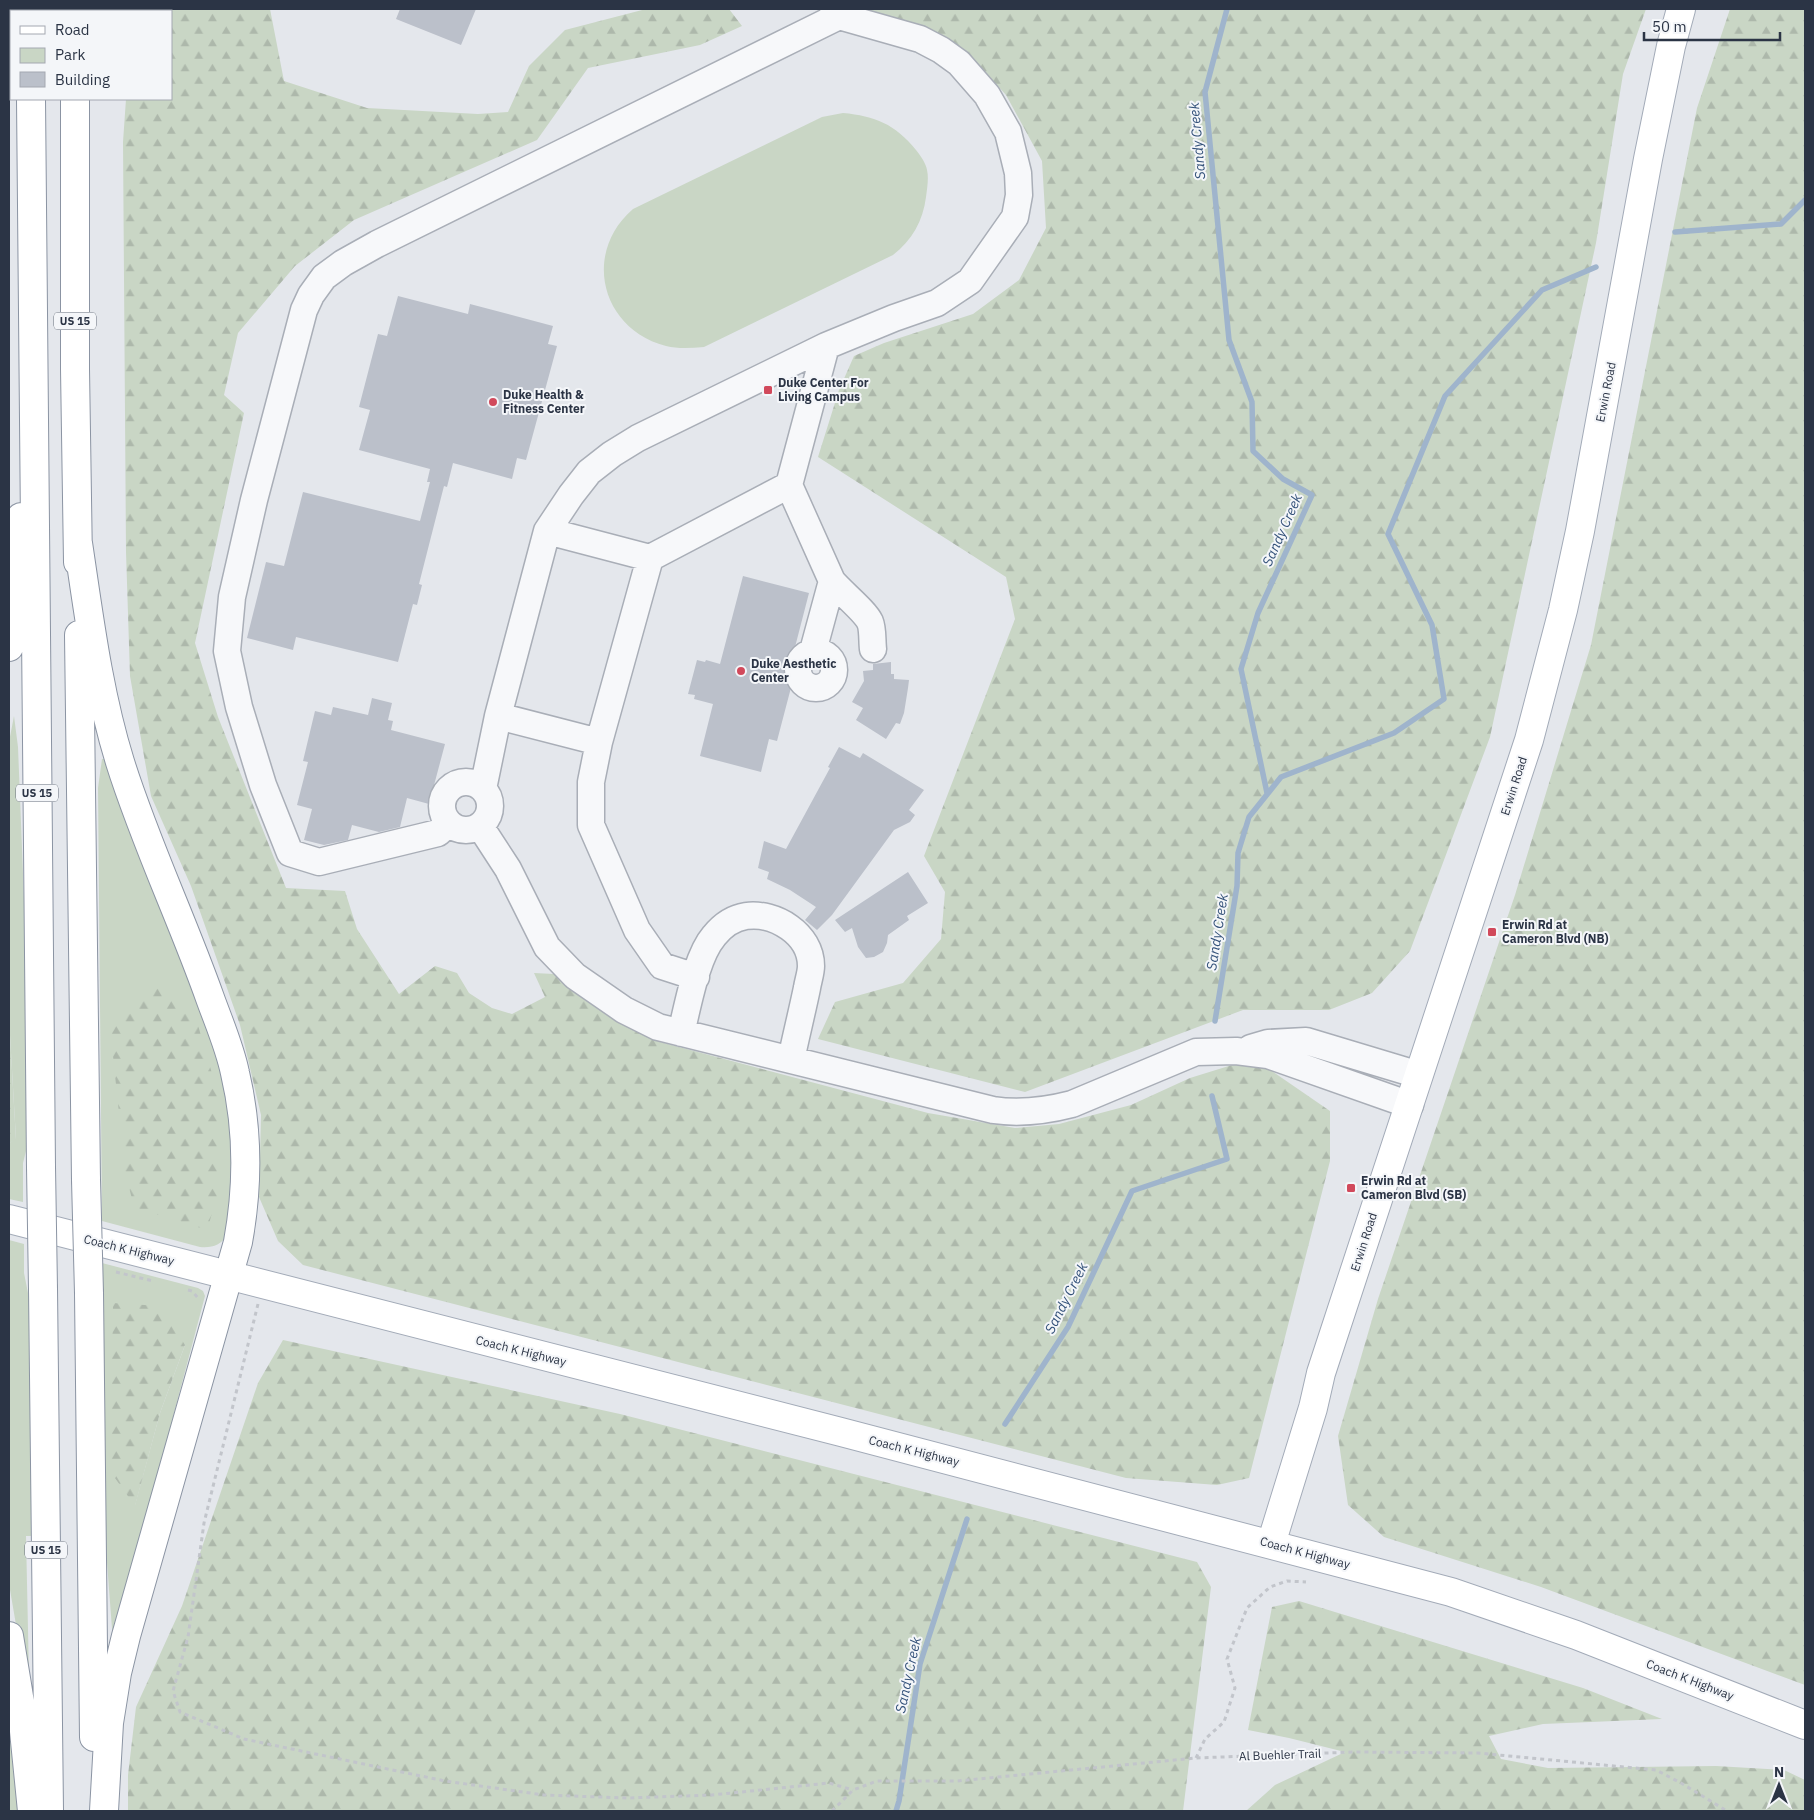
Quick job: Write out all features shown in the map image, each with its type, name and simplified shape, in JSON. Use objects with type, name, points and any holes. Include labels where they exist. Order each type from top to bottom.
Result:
[{"type":"main road","name":"Erwin Road","points":[[1271,1544],[1314,1408],[1321,1373],[1529,740],[1564,610],[1619,328],[1627,268],[1671,46],[1681,9]]},
{"type":"main road","name":"US 15","points":[[31,100],[41,1167],[50,1811]]},
{"type":"main road","name":"US 15","points":[[74,100],[75,359],[89,1293],[94,1811]]},
{"type":"main road","points":[[9,647],[15,555],[33,420]]},
{"type":"main road","points":[[78,543],[103,696],[120,762],[163,878],[200,968],[235,1072],[242,1107],[245,1178],[243,1214],[238,1242],[196,1386],[117,1674],[109,1724],[104,1811]]},
{"type":"main road","name":"Coach K Highway","points":[[9,1219],[924,1453],[1451,1592],[1576,1635],[1805,1725]]},
{"type":"main road","points":[[9,1636],[23,1721],[32,1811]]},
{"type":"lane","points":[[449,823],[438,834],[319,862],[290,853],[263,785],[239,706],[227,650],[232,597],[275,417],[299,328],[311,295],[324,276],[377,244],[836,12],[920,39],[941,50],[959,63],[987,96],[1008,132],[1018,173],[1019,195],[1016,218],[970,281],[938,303],[894,318],[826,346],[638,438],[612,454],[589,472],[547,531],[498,716],[483,789]]},
{"type":"lane","points":[[826,346],[789,485],[837,588],[860,609],[870,622],[873,649]]},
{"type":"lane","points":[[547,531],[650,558],[789,485]]},
{"type":"lane","points":[[650,558],[599,742],[592,782],[591,825],[637,930],[662,966],[696,977]]},
{"type":"lane","points":[[819,653],[837,588]]},
{"type":"lane","points":[[498,716],[599,742]]},
{"type":"lane","points":[[469,782],[483,789],[488,796],[490,805],[486,820],[480,826],[471,830],[462,830],[449,823],[442,811],[442,802],[450,788],[460,783],[469,782]]},
{"type":"lane","points":[[480,826],[508,869],[547,947],[576,976],[624,1010],[658,1027],[993,1110],[1015,1113],[1055,1109],[1072,1104],[1196,1052],[1236,1052],[1268,1055],[1410,1105]]},
{"type":"lane","points":[[681,1033],[696,977],[706,948],[714,936],[737,918],[758,916],[770,918],[783,923],[794,931],[807,946],[811,966],[791,1060]]},
{"type":"lane","points":[[1236,1052],[1268,1043],[1306,1041],[1419,1075]]},
{"type":"path","points":[[264,1284],[204,1523],[188,1638],[173,1691],[180,1712],[244,1739],[445,1781],[544,1795],[627,1798],[712,1795],[829,1783],[853,1790]]},
{"type":"path","points":[[1196,1758],[1205,1739],[1224,1722],[1235,1688],[1227,1659],[1247,1608],[1270,1588],[1287,1580],[1306,1582]]},
{"type":"path","name":"Al Buehler Trail","points":[[832,1811],[853,1790],[877,1781],[957,1781],[1196,1758],[1354,1752],[1478,1752],[1656,1770],[1727,1811]]},
{"type":"green space","points":[[270,9],[284,81],[367,108],[478,114],[508,112],[529,66],[565,30],[646,9],[729,9],[742,26],[700,45],[588,68],[537,140],[354,220],[295,266],[238,333],[224,395],[244,413],[195,643],[218,717],[286,888],[345,891],[357,929],[399,994],[435,966],[457,973],[469,993],[492,1008],[512,1014],[545,997],[534,973],[554,974],[584,988],[605,1014],[660,1042],[928,1113],[1015,1128],[1059,1124],[1131,1105],[1190,1078],[1232,1065],[1266,1067],[1330,1111],[1330,1161],[1249,1478],[1217,1485],[1126,1478],[303,1265],[278,1241],[259,1197],[261,1115],[240,1025],[191,886],[151,796],[130,676],[126,552],[123,142],[126,100],[172,100],[172,10],[130,10]]},
{"type":"green space","points":[[860,9],[1646,9],[1623,74],[1596,243],[1490,737],[1410,951],[1372,993],[1329,1010],[1243,1010],[1025,1092],[818,1039],[835,1002],[903,983],[941,939],[945,892],[924,856],[1015,619],[1006,577],[818,457],[839,390],[854,356],[884,343],[973,314],[1019,280],[1046,228],[1042,161],[1006,95],[964,49]]},
{"type":"green space","points":[[1730,9],[1805,9],[1805,1685],[1541,1587],[1384,1537],[1348,1505],[1338,1436],[1378,1299],[1515,895],[1591,645],[1697,108]]},
{"type":"green space","points":[[843,113],[875,119],[892,128],[908,141],[925,165],[928,173],[928,183],[922,214],[916,229],[900,249],[893,255],[704,347],[680,348],[666,346],[644,337],[626,324],[614,307],[606,288],[604,267],[608,247],[617,227],[633,209],[822,117]]},
{"type":"green space","points":[[14,716],[18,747],[25,924],[27,1147],[23,1163],[23,1202],[9,1199],[9,1143],[16,1139],[9,1018],[9,742]]},
{"type":"green space","points":[[102,759],[111,759],[219,1038],[237,1137],[228,1235],[219,1243],[209,1247],[200,1247],[102,1221],[98,788]]},
{"type":"green space","points":[[158,979],[193,1008],[220,1101],[219,1190],[207,1230],[134,1207],[125,1171],[110,1027]]},
{"type":"green space","points":[[9,1018],[16,1140],[9,1143]]},
{"type":"green space","points":[[9,1240],[24,1244],[24,1273],[30,1303],[32,1536],[26,1536],[29,1677],[25,1677],[9,1584]]},
{"type":"green space","points":[[102,1263],[198,1288],[203,1291],[205,1296],[173,1417],[163,1474],[113,1642],[105,1536],[104,1406],[101,1363]],"holes":[[[113,1303],[185,1345],[160,1413],[135,1505]]]},
{"type":"green space","points":[[113,1303],[160,1306],[185,1345],[160,1413],[135,1506],[110,1471]]},
{"type":"green space","points":[[283,1340],[620,1414],[1197,1562],[1211,1587],[1183,1811],[128,1811],[128,1775],[136,1707],[182,1606],[258,1383]]},
{"type":"green space","points":[[1299,1601],[1583,1688],[1662,1719],[1543,1724],[1489,1736],[1501,1759],[1548,1768],[1716,1766],[1784,1770],[1805,1780],[1805,1811],[1246,1811],[1275,1785],[1345,1752],[1248,1730],[1272,1607]]},
{"type":"green space","points":[[9,1720],[20,1773],[20,1811],[9,1811]]},
{"type":"building","points":[[400,9],[476,9],[461,45],[396,19]]},
{"type":"building","points":[[398,296],[468,314],[470,304],[553,326],[548,344],[557,346],[526,460],[517,458],[512,479],[453,463],[447,487],[444,486],[419,584],[422,585],[417,605],[413,604],[398,662],[296,637],[293,650],[247,638],[266,562],[284,566],[303,492],[420,521],[430,482],[427,482],[430,469],[359,450],[370,410],[359,407],[378,334],[387,336]]},
{"type":"building","name":"Duke Aesthetic Center","points":[[743,576],[809,593],[787,678],[793,680],[777,741],[769,739],[761,772],[700,756],[713,704],[694,699],[695,695],[688,694],[697,660],[705,662],[706,660],[720,664]]},
{"type":"building","points":[[891,662],[891,674],[894,674],[894,679],[909,680],[904,713],[900,724],[896,723],[886,739],[856,720],[863,708],[852,702],[864,681],[863,671],[873,670],[873,664]]},
{"type":"building","points":[[372,698],[392,703],[388,720],[393,721],[391,730],[445,744],[429,804],[407,798],[400,827],[379,832],[352,825],[348,840],[324,845],[304,840],[312,809],[297,805],[308,762],[303,761],[315,711],[331,715],[333,707],[368,715]]},
{"type":"building","points":[[839,747],[860,758],[863,753],[924,790],[909,810],[915,815],[910,822],[894,830],[832,915],[817,930],[805,920],[816,907],[790,890],[767,879],[769,872],[758,868],[764,841],[786,849],[830,768],[828,767]]},
{"type":"building","points":[[908,872],[928,903],[907,916],[909,920],[888,935],[883,952],[874,957],[866,958],[858,947],[852,928],[845,932],[835,920]]},
{"type":"waterway","name":"Sandy Creek","points":[[1227,9],[1205,92],[1229,340],[1252,402],[1253,451],[1283,479],[1312,495],[1258,613],[1241,669],[1267,793]]},
{"type":"waterway","points":[[1675,232],[1781,224],[1805,200]]},
{"type":"waterway","points":[[1215,1021],[1237,886],[1238,853],[1249,817],[1281,777],[1394,733],[1444,699],[1432,625],[1388,534],[1445,396],[1542,290],[1596,267]]},
{"type":"waterway","name":"Sandy Creek","points":[[1005,1424],[1068,1327],[1132,1191],[1227,1159],[1212,1096]]},
{"type":"waterway","name":"Sandy Creek","points":[[896,1811],[920,1664],[967,1519]]},
{"type":"place","name":"Duke Center For Living Campus","points":[[768,390]]},
{"type":"place","name":"Duke Health & Fitness Center","points":[[493,402]]},
{"type":"place","name":"Duke Aesthetic Center","points":[[741,671]]},
{"type":"place","name":"Erwin Rd at Cameron Blvd (NB)","points":[[1492,932]]},
{"type":"place","name":"Erwin Rd at Cameron Blvd (SB)","points":[[1351,1188]]}]
